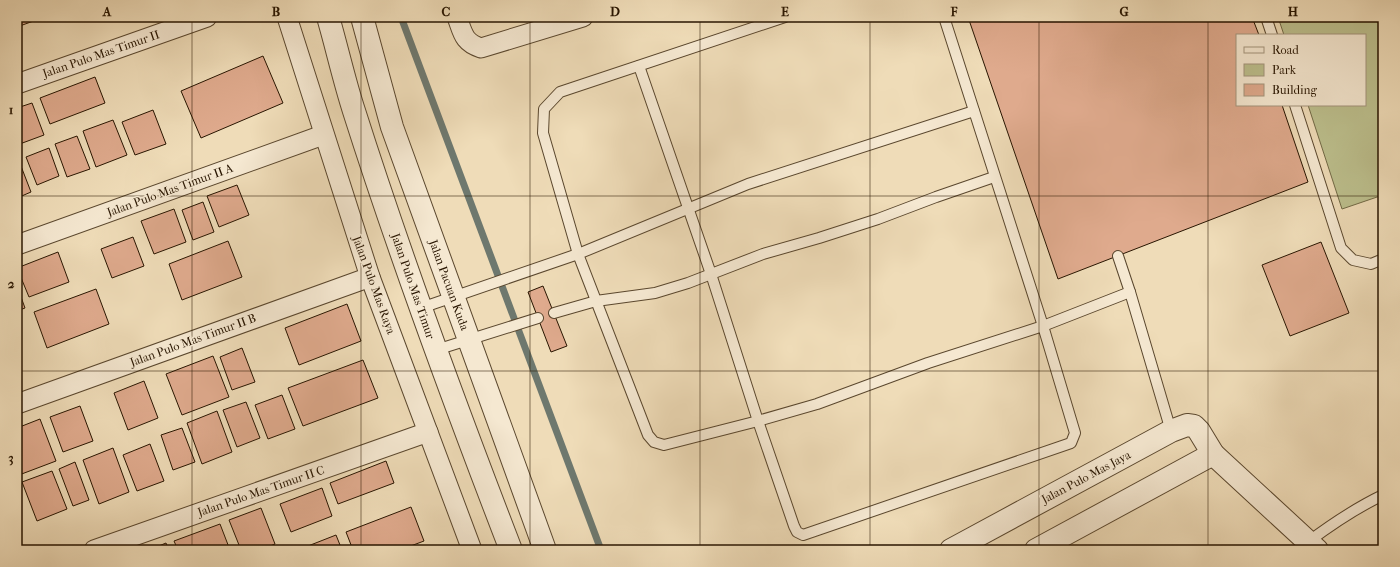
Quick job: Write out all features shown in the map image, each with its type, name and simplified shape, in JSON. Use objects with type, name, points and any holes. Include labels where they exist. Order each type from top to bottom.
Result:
[{"type":"street","name":"Jalan Pulo Mas Timur II","points":[[17,84],[207,17]]},
{"type":"street","name":"Jalan Pulo Mas Raya","points":[[286,17],[370,277],[472,550]]},
{"type":"street","name":"Jalan Pulo Mas Timur","points":[[328,17],[354,109],[421,308],[456,406],[511,550]]},
{"type":"street","name":"Jalan Pacuan Kuda","points":[[362,17],[392,127],[453,296],[479,337],[539,535],[546,550]]},
{"type":"street","points":[[457,17],[464,38],[471,45],[480,48],[583,17]]},
{"type":"street","name":"Jalan Pulo Mas Timur II A","points":[[17,245],[324,135]]},
{"type":"street","name":"Jalan Pulo Mas Timur II B","points":[[17,404],[370,277]]},
{"type":"street","name":"Jalan Pulo Mas Jaya","points":[[951,550],[1171,431],[1187,425],[1194,426],[1199,431],[1213,454],[1312,546]]},
{"type":"street","name":"Jalan Pulo Mas Timur II C","points":[[94,550],[428,432]]},
{"type":"street","points":[[1036,550],[1213,454]]},
{"type":"lane","points":[[786,17],[560,92],[544,109],[543,133],[578,254],[648,435],[654,442],[664,445],[758,421],[816,404],[928,363],[1043,326],[1130,292]]},
{"type":"lane","points":[[640,66],[711,274],[758,421],[794,526],[797,532],[804,536],[1070,443],[1075,433],[1043,326],[994,177],[944,17]]},
{"type":"lane","points":[[1266,17],[1272,34]]},
{"type":"lane","points":[[1295,106],[1341,248],[1353,260],[1371,264],[1383,259]]},
{"type":"lane","points":[[421,308],[578,254],[748,184],[974,111]]},
{"type":"lane","points":[[558,311],[596,301],[655,294],[763,254],[878,219],[936,196],[994,177]]},
{"type":"lane","points":[[1118,256],[1171,431]]},
{"type":"lane","points":[[436,350],[538,318]]},
{"type":"lane","points":[[1312,546],[1334,522],[1383,494]]},
{"type":"green space","points":[[1278,17],[1383,17],[1383,195],[1342,209],[1308,106],[1366,106],[1366,34],[1284,34]]},
{"type":"building","points":[[17,17],[38,17],[39,19],[17,27]]},
{"type":"building","points":[[968,17],[1252,17],[1259,34],[1236,34],[1236,106],[1282,106],[1308,182],[1058,279]]},
{"type":"building","points":[[263,56],[283,103],[201,138],[181,91]]},
{"type":"building","points":[[95,77],[105,103],[50,124],[40,98]]},
{"type":"building","points":[[32,103],[44,135],[17,145],[17,108]]},
{"type":"building","points":[[153,110],[166,144],[135,155],[122,122]]},
{"type":"building","points":[[113,120],[127,155],[96,167],[83,131]]},
{"type":"building","points":[[77,136],[90,169],[67,177],[55,144]]},
{"type":"building","points":[[49,148],[59,176],[37,185],[26,157]]},
{"type":"building","points":[[19,161],[31,192],[17,198],[17,162]]},
{"type":"building","points":[[237,185],[249,215],[219,227],[207,196]]},
{"type":"building","points":[[203,202],[214,232],[193,240],[182,210]]},
{"type":"building","points":[[174,209],[186,242],[154,254],[141,221]]},
{"type":"building","points":[[133,237],[144,266],[112,278],[101,249]]},
{"type":"building","points":[[228,241],[242,277],[182,300],[169,264]]},
{"type":"building","points":[[1321,242],[1349,313],[1290,336],[1262,265]]},
{"type":"building","points":[[58,252],[69,282],[29,297],[17,268]]},
{"type":"building","points":[[17,286],[25,308],[17,311]]},
{"type":"building","points":[[543,286],[567,346],[551,352],[528,292]]},
{"type":"building","points":[[96,289],[109,324],[47,348],[34,312]]},
{"type":"building","points":[[347,304],[361,341],[299,365],[285,328]]},
{"type":"building","points":[[242,348],[255,382],[232,390],[220,357]]},
{"type":"building","points":[[213,356],[229,397],[182,415],[166,374]]},
{"type":"building","points":[[363,360],[378,398],[303,426],[288,388]]},
{"type":"building","points":[[144,381],[158,418],[128,430],[114,393]]},
{"type":"building","points":[[282,395],[295,429],[268,439],[255,405]]},
{"type":"building","points":[[246,402],[260,438],[237,447],[223,410]]},
{"type":"building","points":[[80,406],[93,441],[63,452],[50,417]]},
{"type":"building","points":[[217,411],[232,452],[202,464],[187,423]]},
{"type":"building","points":[[40,419],[56,461],[19,475],[17,469],[17,428]]},
{"type":"building","points":[[182,428],[195,462],[173,470],[161,435]]},
{"type":"building","points":[[150,444],[164,481],[137,491],[123,455]]},
{"type":"building","points":[[113,448],[129,492],[99,504],[83,460]]},
{"type":"building","points":[[386,461],[394,483],[338,504],[330,483]]},
{"type":"building","points":[[75,462],[89,500],[73,506],[59,469]]},
{"type":"building","points":[[52,471],[67,509],[37,521],[22,482]]},
{"type":"building","points":[[322,488],[332,516],[291,532],[280,504]]},
{"type":"building","points":[[411,507],[424,541],[400,550],[353,550],[346,532]]},
{"type":"building","points":[[261,508],[275,544],[260,550],[241,550],[229,520]]},
{"type":"building","points":[[220,524],[230,550],[178,550],[174,541]]},
{"type":"building","points":[[336,535],[342,550],[310,550],[308,546]]},
{"type":"building","points":[[166,543],[169,550],[149,550]]},
{"type":"waterway","points":[[401,17],[601,550]]}]
